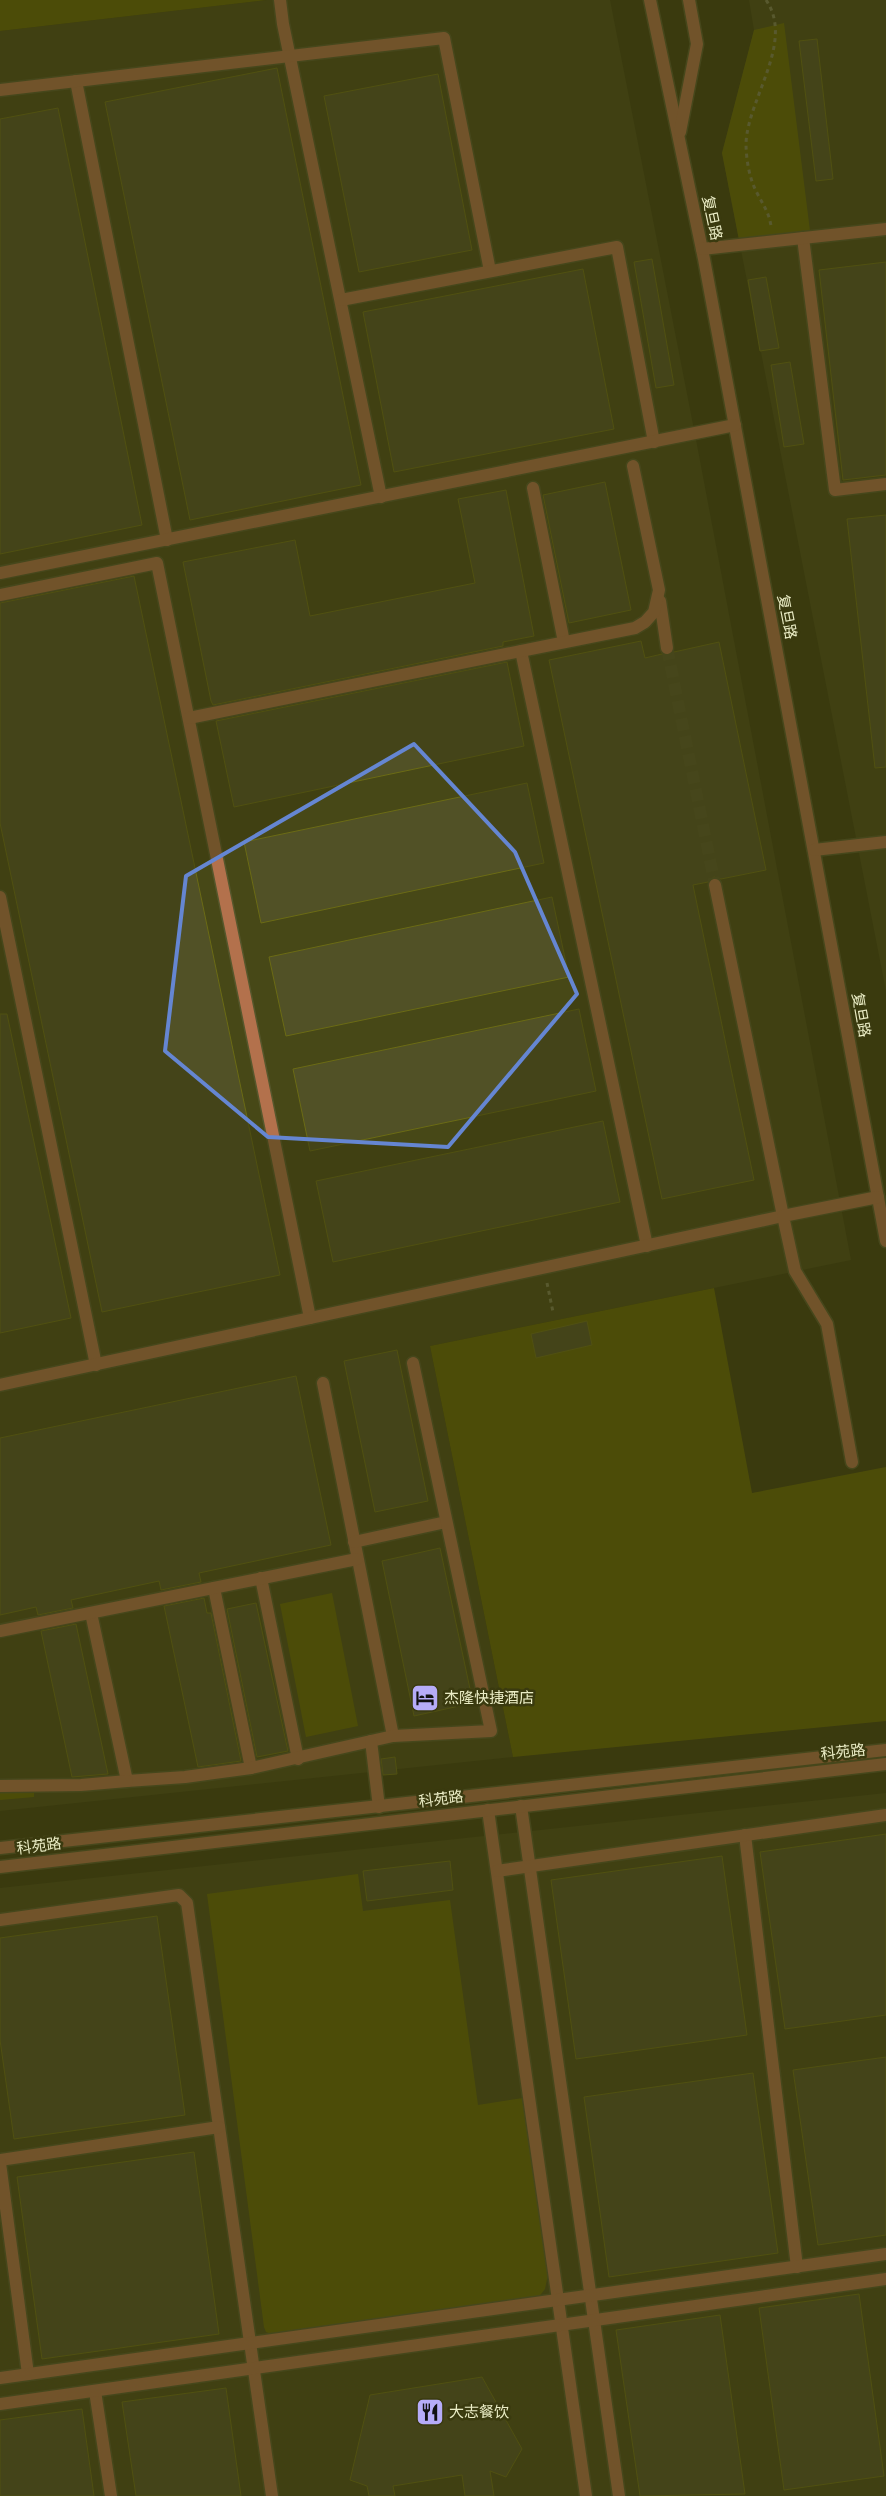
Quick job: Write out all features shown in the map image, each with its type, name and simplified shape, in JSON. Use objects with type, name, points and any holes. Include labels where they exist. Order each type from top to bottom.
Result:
[{"type":"street","points":[[280,0],[340,300],[382,497]]},
{"type":"street","name":"复旦路","points":[[650,0],[702,249],[886,1241]]},
{"type":"street","points":[[679,139],[697,44],[689,0]]},
{"type":"street","points":[[0,90],[444,38],[490,271]]},
{"type":"street","points":[[76,81],[167,540]]},
{"type":"street","points":[[702,249],[886,229]]},
{"type":"street","points":[[803,238],[835,490],[886,484]]},
{"type":"street","points":[[340,300],[617,247],[654,442]]},
{"type":"street","points":[[0,573],[735,425]]},
{"type":"street","points":[[633,466],[659,590],[662,627],[667,648]]},
{"type":"street","points":[[533,488],[564,642]]},
{"type":"street","points":[[0,595],[157,563],[310,1318]]},
{"type":"street","points":[[189,718],[635,628],[645,622],[654,612],[659,590]]},
{"type":"street","points":[[521,651],[647,1246]]},
{"type":"street","points":[[814,850],[886,842]]},
{"type":"street","points":[[715,885],[795,1272],[826,1324],[852,1462]]},
{"type":"street","points":[[0,896],[96,1365]]},
{"type":"street","points":[[0,1386],[878,1197]]},
{"type":"street","points":[[0,1786],[81,1785],[185,1777],[298,1759],[393,1736],[491,1731],[413,1363]]},
{"type":"street","points":[[323,1383],[393,1736]]},
{"type":"street","points":[[354,1542],[446,1522]]},
{"type":"street","points":[[0,1631],[357,1559]]},
{"type":"street","points":[[261,1578],[298,1759]]},
{"type":"street","points":[[214,1588],[251,1768]]},
{"type":"street","points":[[91,1613],[127,1781]]},
{"type":"street","points":[[371,1741],[379,1807]]},
{"type":"street","name":"科苑路","points":[[0,1848],[886,1750]]},
{"type":"street","name":"科苑路","points":[[0,1867],[886,1764]]},
{"type":"street","points":[[521,1806],[619,2496]]},
{"type":"street","points":[[488,1810],[586,2496]]},
{"type":"street","points":[[497,1871],[886,1815]]},
{"type":"street","points":[[745,1835],[797,2267]]},
{"type":"street","points":[[0,1920],[179,1895],[187,1903],[272,2496]]},
{"type":"street","points":[[28,2374],[0,2161],[219,2127]]},
{"type":"street","points":[[0,2378],[590,2297],[886,2254]]},
{"type":"street","points":[[0,2404],[886,2279]]},
{"type":"street","points":[[95,2391],[111,2496]]},
{"type":"path","points":[[766,0],[775,17],[776,30],[773,51],[746,142],[751,177],[770,217],[773,241]]},
{"type":"path","points":[[543,1268],[553,1312]]},
{"type":"highlighted area","points":[[414,744],[515,852],[577,994],[448,1147],[268,1137],[165,1051],[186,876]]},
{"type":"shaded area","points":[[0,0],[266,0],[0,31]]},
{"type":"shaded area","points":[[267,0],[610,0],[697,445],[851,1260],[430,1346],[513,1757],[0,1811],[0,31]]},
{"type":"shaded area","points":[[749,0],[886,0],[886,991],[722,153],[754,30]]},
{"type":"shaded area","points":[[784,23],[810,231],[739,240],[722,153],[754,30]]},
{"type":"shaded area","points":[[714,1288],[752,1493],[886,1467],[886,1721],[513,1757],[430,1346]]},
{"type":"shaded area","points":[[332,1593],[358,1726],[306,1737],[280,1604]]},
{"type":"shaded area","points":[[0,1792],[34,1792],[34,1797],[0,1800]]},
{"type":"shaded area","points":[[886,1793],[886,2496],[0,2496],[0,1888]]},
{"type":"shaded area","points":[[358,1874],[363,1911],[450,1900],[478,2105],[523,2098],[548,2274],[545,2289],[538,2298],[273,2335],[266,2332],[264,2327],[207,1894]]},
{"type":"building","points":[[817,39],[833,179],[816,181],[799,41]]},
{"type":"building","points":[[277,68],[361,485],[190,520],[105,102]]},
{"type":"building","points":[[438,74],[472,250],[359,272],[324,96]]},
{"type":"building","points":[[58,108],[142,525],[0,554],[0,119]]},
{"type":"building","points":[[652,259],[674,385],[656,388],[634,262]]},
{"type":"building","points":[[886,262],[886,475],[843,480],[819,270]]},
{"type":"building","points":[[583,269],[614,429],[394,472],[363,312]]},
{"type":"building","points":[[766,277],[779,348],[760,351],[748,280]]},
{"type":"building","points":[[790,362],[804,444],[784,447],[771,365]]},
{"type":"building","points":[[605,482],[631,610],[569,623],[543,495]]},
{"type":"building","points":[[506,490],[534,636],[503,642],[503,646],[213,705],[183,562],[295,540],[310,616],[475,583],[458,499]]},
{"type":"building","points":[[886,515],[886,767],[875,768],[847,519]]},
{"type":"building","points":[[134,576],[280,1275],[102,1312],[0,823],[0,603]]},
{"type":"building","points":[[641,641],[645,658],[662,654],[669,656],[674,652],[719,642],[766,870],[721,879],[714,877],[708,882],[693,885],[754,1180],[662,1199],[549,660]]},
{"type":"building","points":[[507,662],[524,746],[234,807],[216,721]]},
{"type":"building","points":[[527,783],[544,863],[261,923],[244,842]]},
{"type":"building","points":[[552,897],[569,977],[286,1036],[269,957]]},
{"type":"building","points":[[579,1009],[596,1091],[310,1151],[293,1069]]},
{"type":"building","points":[[0,1014],[7,1014],[71,1318],[0,1333]]},
{"type":"building","points":[[603,1121],[620,1202],[333,1262],[316,1181]]},
{"type":"building","points":[[587,1321],[592,1345],[536,1358],[531,1334]]},
{"type":"building","points":[[397,1350],[428,1501],[375,1512],[344,1361]]},
{"type":"building","points":[[296,1376],[331,1545],[199,1573],[201,1582],[161,1590],[159,1581],[71,1600],[73,1608],[38,1615],[36,1607],[0,1615],[0,1438]]},
{"type":"building","points":[[440,1548],[473,1703],[414,1716],[382,1561]]},
{"type":"building","points":[[204,1598],[207,1613],[211,1613],[241,1761],[198,1767],[164,1606]]},
{"type":"building","points":[[256,1603],[288,1751],[257,1757],[227,1609]]},
{"type":"building","points":[[76,1624],[108,1774],[72,1777],[41,1631]]},
{"type":"building","points":[[395,1757],[397,1774],[383,1775],[381,1759]]},
{"type":"building","points":[[886,1834],[886,2015],[785,2029],[760,1852]]},
{"type":"building","points":[[722,1856],[747,2035],[576,2059],[551,1880]]},
{"type":"building","points":[[450,1861],[453,1890],[367,1901],[363,1871]]},
{"type":"building","points":[[157,1916],[185,2115],[14,2139],[0,2040],[0,1938]]},
{"type":"building","points":[[886,2057],[886,2235],[818,2245],[793,2070]]},
{"type":"building","points":[[753,2073],[778,2253],[609,2277],[584,2097]]},
{"type":"building","points":[[194,2152],[219,2334],[42,2359],[17,2177]]},
{"type":"building","points":[[859,2294],[884,2476],[784,2490],[759,2308]]},
{"type":"building","points":[[720,2315],[745,2494],[640,2496],[616,2330]]},
{"type":"building","points":[[482,2377],[522,2449],[506,2477],[490,2471],[494,2496],[465,2496],[462,2475],[393,2486],[395,2496],[369,2496],[367,2486],[350,2480],[370,2395]]},
{"type":"building","points":[[226,2388],[241,2496],[136,2496],[122,2402]]},
{"type":"building","points":[[82,2409],[94,2496],[0,2496],[0,2420]]},
{"type":"tunnel","points":[[667,648],[715,885]]},
{"type":"place","name":"杰隆快捷酒店","points":[[425,1698]]},
{"type":"place","name":"大志餐饮","points":[[430,2412]]}]
